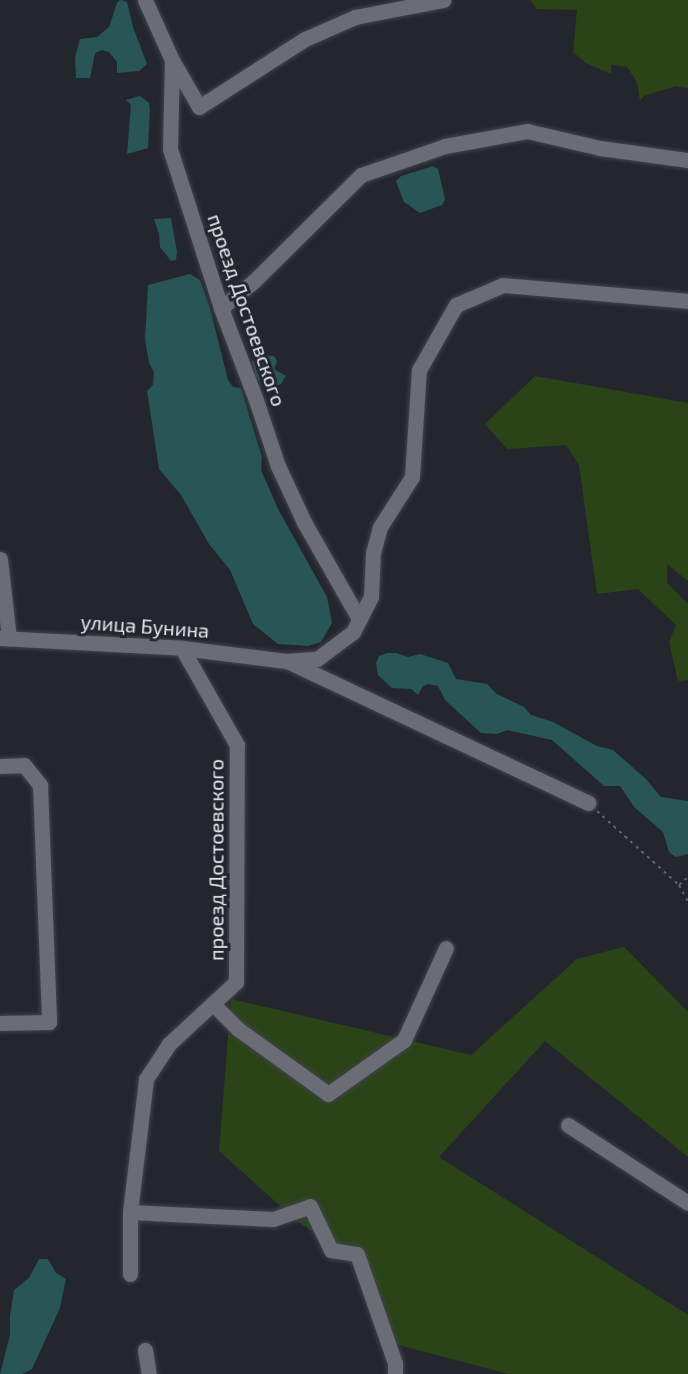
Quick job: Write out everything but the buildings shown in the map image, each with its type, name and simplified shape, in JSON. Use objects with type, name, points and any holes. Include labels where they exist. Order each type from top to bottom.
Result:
[{"type":"street","name":"проезд Достоевского","points":[[146,0],[172,60],[170,149],[221,308],[256,399],[278,466],[304,522],[359,619]]},
{"type":"street","points":[[172,60],[199,107],[305,39],[355,17],[443,0]]},
{"type":"street","points":[[221,308],[254,281],[361,175],[445,146],[527,131],[600,148],[688,159]]},
{"type":"street","points":[[286,661],[317,659],[353,632],[371,597],[373,553],[380,527],[412,477],[419,370],[456,305],[503,285],[688,301]]},
{"type":"street","points":[[0,559],[5,638]]},
{"type":"street","name":"улица Бунина","points":[[5,638],[182,648],[286,661]]},
{"type":"street","name":"проезд Достоевского","points":[[130,1274],[130,1212],[146,1079],[169,1044],[214,1005],[236,982],[237,745],[182,648]]},
{"type":"street","points":[[286,661],[588,803]]},
{"type":"street","points":[[0,766],[24,765],[40,785],[49,1022],[0,1023]]},
{"type":"street","points":[[214,1005],[238,1029],[328,1094],[404,1040],[446,948]]},
{"type":"street","points":[[568,1125],[688,1203]]},
{"type":"street","points":[[130,1212],[273,1219],[310,1206],[331,1250],[357,1254],[395,1363],[394,1374]]},
{"type":"street","points":[[145,1350],[149,1374]]},
{"type":"path","points":[[588,803],[679,885],[688,902]]},
{"type":"path","points":[[679,885],[688,877]]},
{"type":"green space","points":[[530,0],[688,0],[688,88],[676,86],[644,96],[640,101],[637,82],[627,67],[611,65],[611,74],[586,63],[573,52],[577,10],[537,9]]},
{"type":"green space","points":[[535,376],[688,403],[688,581],[667,564],[667,583],[688,604],[688,680],[678,681],[669,642],[676,625],[638,589],[597,594],[579,465],[566,445],[507,449],[485,424]]},
{"type":"green space","points":[[624,947],[688,1012],[688,1157],[545,1041],[439,1157],[688,1315],[688,1374],[509,1374],[395,1344],[349,1256],[297,1221],[219,1151],[231,999],[471,1055],[577,959]]},
{"type":"shaded area","points":[[120,0],[127,2],[133,27],[147,64],[139,71],[117,73],[117,62],[109,52],[102,50],[95,53],[90,78],[76,78],[75,58],[80,39],[97,37],[109,27]]},
{"type":"shaded area","points":[[140,96],[149,103],[150,109],[148,148],[127,154],[131,105],[126,100]]},
{"type":"shaded area","points":[[433,166],[438,169],[445,199],[442,205],[420,213],[404,202],[396,181],[401,176]]},
{"type":"shaded area","points":[[171,218],[177,252],[176,260],[171,261],[160,247],[154,219]]},
{"type":"shaded area","points":[[190,274],[200,280],[210,308],[228,380],[233,387],[241,388],[262,457],[261,470],[278,509],[327,597],[332,623],[321,642],[308,646],[278,644],[253,624],[230,570],[209,544],[181,495],[159,469],[147,391],[153,385],[154,372],[149,363],[145,339],[148,285]]},
{"type":"shaded area","points":[[259,355],[274,356],[277,361],[274,369],[286,376],[281,384],[272,387],[256,378],[252,361],[257,361]]},
{"type":"shaded area","points":[[387,653],[408,657],[420,654],[448,663],[456,679],[487,684],[497,694],[524,707],[531,715],[553,722],[597,746],[613,750],[646,779],[661,797],[688,801],[688,854],[676,857],[669,852],[663,832],[635,808],[620,786],[604,786],[552,740],[507,730],[497,734],[481,733],[445,700],[438,686],[428,684],[423,686],[418,695],[411,689],[392,688],[378,675],[376,663],[379,656]]},
{"type":"shaded area","points":[[39,1259],[48,1259],[56,1273],[66,1279],[60,1308],[32,1369],[22,1374],[0,1374],[10,1335],[14,1290],[29,1278]]}]
